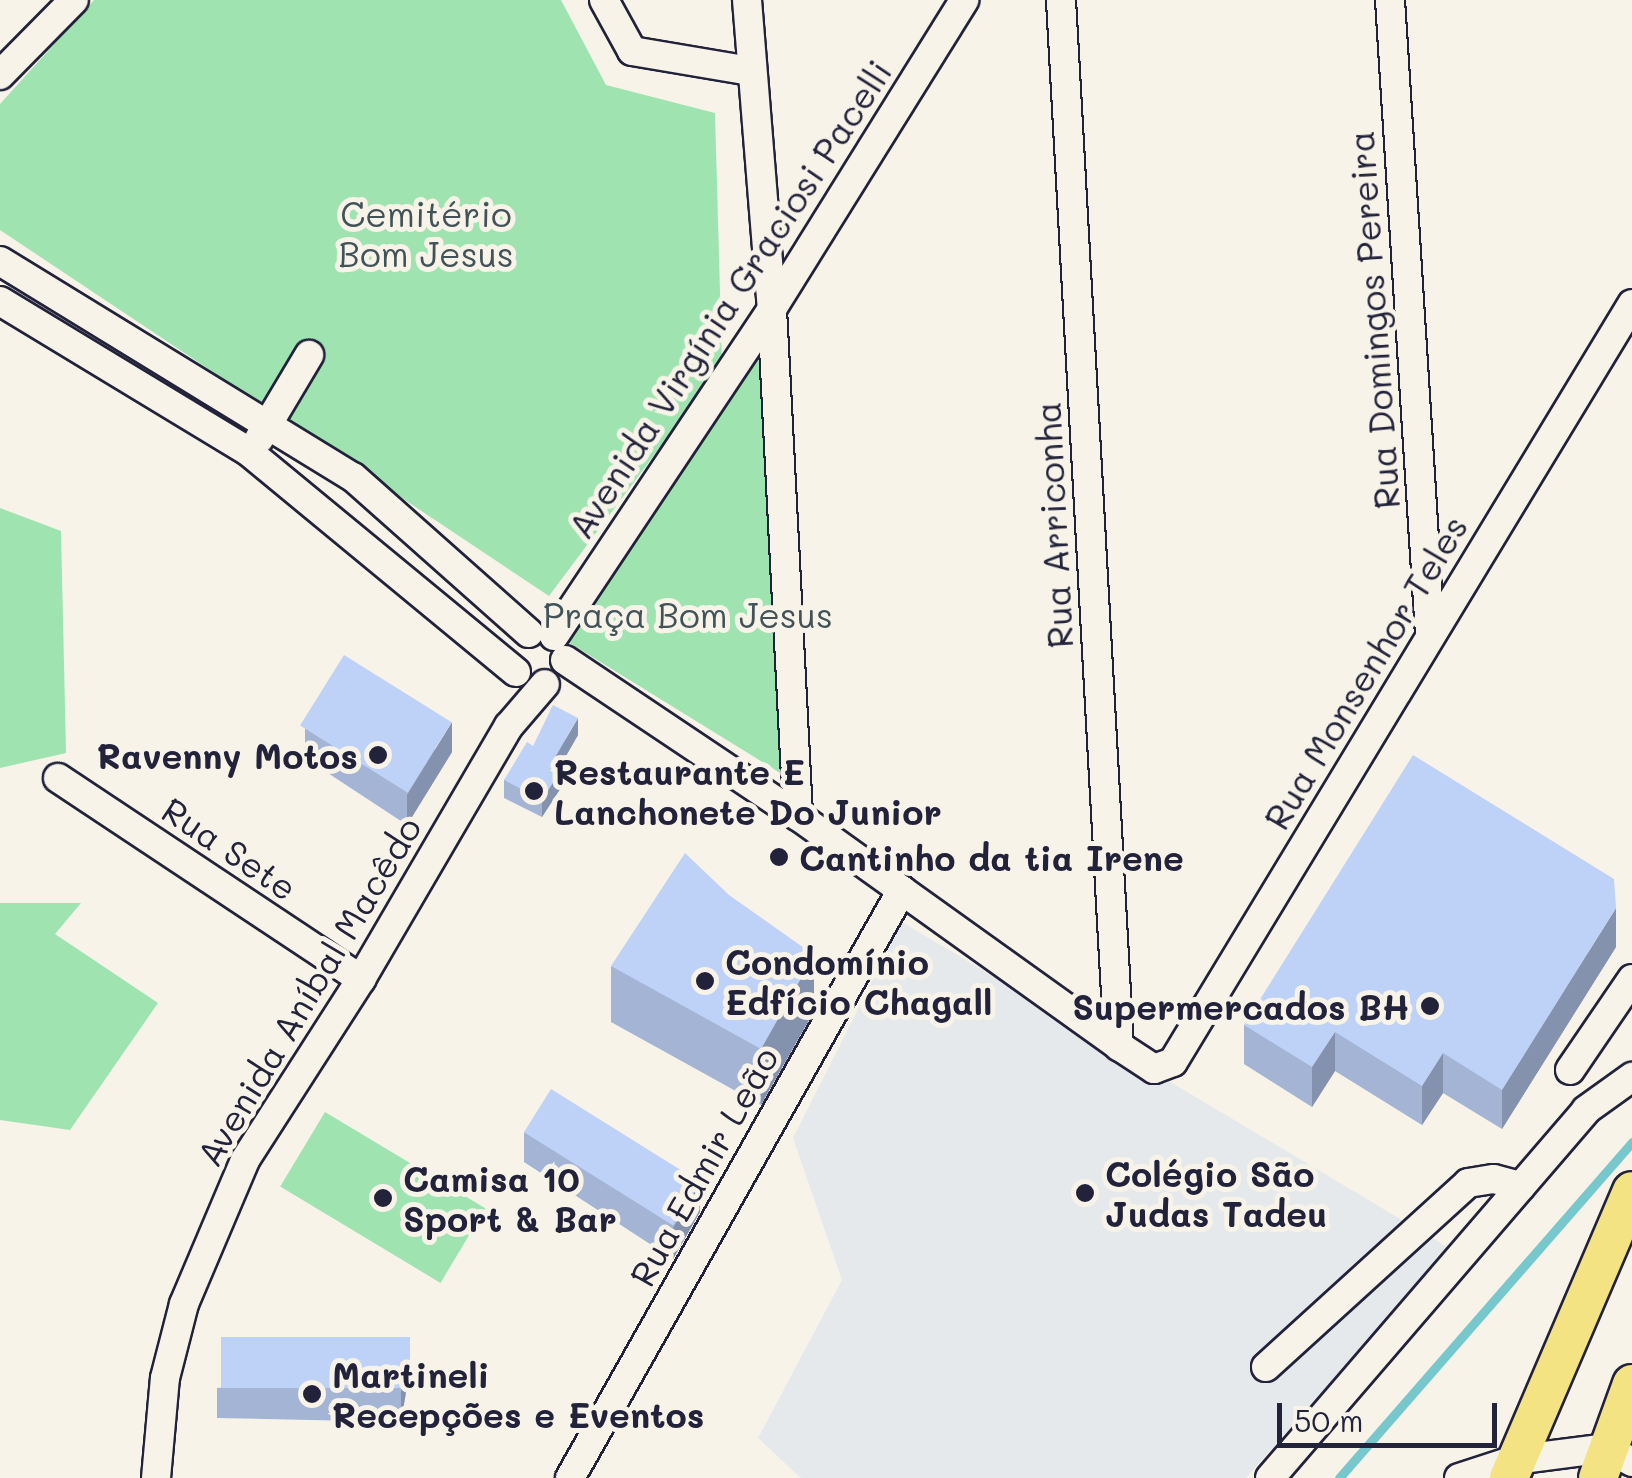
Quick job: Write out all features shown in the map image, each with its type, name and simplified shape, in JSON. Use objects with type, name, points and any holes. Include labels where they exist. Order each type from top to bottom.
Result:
[{"type":"main road","points":[[1512,1469],[1632,1191]]},
{"type":"main road","points":[[1612,1463],[1632,1384]]},
{"type":"street","points":[[0,75],[74,0]]},
{"type":"street","points":[[604,0],[632,51],[750,72]]},
{"type":"street","points":[[747,0],[772,310],[798,816]]},
{"type":"street","name":"Avenida Virgínia Graciosi Pacelli","points":[[549,643],[772,310],[964,0]]},
{"type":"street","name":"Rua Arriconha","points":[[1060,0],[1120,1046]]},
{"type":"street","name":"Rua Domingos Pereira","points":[[1390,0],[1430,634]]},
{"type":"street","points":[[0,261],[352,477],[549,643],[1120,1046]]},
{"type":"street","points":[[0,301],[249,452],[527,678]]},
{"type":"street","name":"Rua Monsenhor Teles","points":[[1120,1046],[1154,1068],[1173,1062],[1632,304]]},
{"type":"street","points":[[249,452],[270,425],[309,356]]},
{"type":"street","points":[[527,678],[517,643],[549,643]]},
{"type":"street","name":"Avenida Aníbal Macêdo","points":[[156,1478],[165,1378],[184,1304],[245,1160],[361,979],[509,726],[527,678],[549,643]]},
{"type":"street","name":"Rua Sete","points":[[58,778],[361,979]]},
{"type":"street","name":"Rua Edmir Leão","points":[[570,1478],[902,890]]},
{"type":"street","points":[[1570,1070],[1632,979]]},
{"type":"street","points":[[1270,1478],[1586,1110],[1632,1077]]},
{"type":"street","points":[[1266,1367],[1468,1183],[1494,1179],[1521,1186]]},
{"type":"street","points":[[1459,1478],[1512,1469],[1612,1463]]},
{"type":"shaded area","name":"Colégio São Judas Tadeu","points":[[902,922],[1449,1248],[1246,1478],[801,1478],[758,1438],[842,1280],[793,1138]]},
{"type":"green space","name":"Cemitério Bom Jesus","points":[[94,0],[561,0],[606,85],[715,113],[722,364],[549,596],[0,230],[0,104]]},
{"type":"green space","name":"Praça Bom Jesus","points":[[763,340],[785,776],[568,642]]},
{"type":"green space","points":[[0,508],[61,531],[66,753],[0,768]]},
{"type":"green space","points":[[0,903],[81,903],[55,934],[158,1003],[70,1130],[0,1120]]},
{"type":"green space","name":"Camisa 10 Sport & Bar","points":[[325,1112],[485,1208],[440,1283],[280,1187]]},
{"type":"building","points":[[344,655],[452,722],[408,793],[300,725]]},
{"type":"building","points":[[553,705],[578,718],[554,759],[564,765],[542,800],[504,780],[527,742],[533,746]]},
{"type":"building","name":"Supermercados BH","points":[[1413,755],[1614,879],[1616,908],[1502,1090],[1443,1053],[1422,1086],[1335,1032],[1312,1067],[1244,1025]]},
{"type":"building","points":[[685,853],[729,895],[814,955],[761,1049],[611,966]]},
{"type":"building","points":[[551,1089],[700,1182],[673,1226],[524,1132]]},
{"type":"building","points":[[221,1337],[410,1337],[410,1388],[221,1388]]},
{"type":"waterway","points":[[1339,1478],[1632,1142]]},
{"type":"place","name":"Ravenny Motos","points":[[378,755]]},
{"type":"place","name":"Restaurante E Lanchonete Do Junior","points":[[534,791]]},
{"type":"place","name":"Cantinho da tia Irene","points":[[779,857]]},
{"type":"place","name":"Condomínio Edfício Chagall","points":[[705,981]]},
{"type":"place","name":"Supermercados BH","points":[[1430,1006]]},
{"type":"place","name":"Colégio São Judas Tadeu","points":[[1085,1193]]},
{"type":"place","name":"Camisa 10 Sport & Bar","points":[[383,1198]]},
{"type":"place","name":"Martineli Recepções e Eventos","points":[[312,1394]]}]
